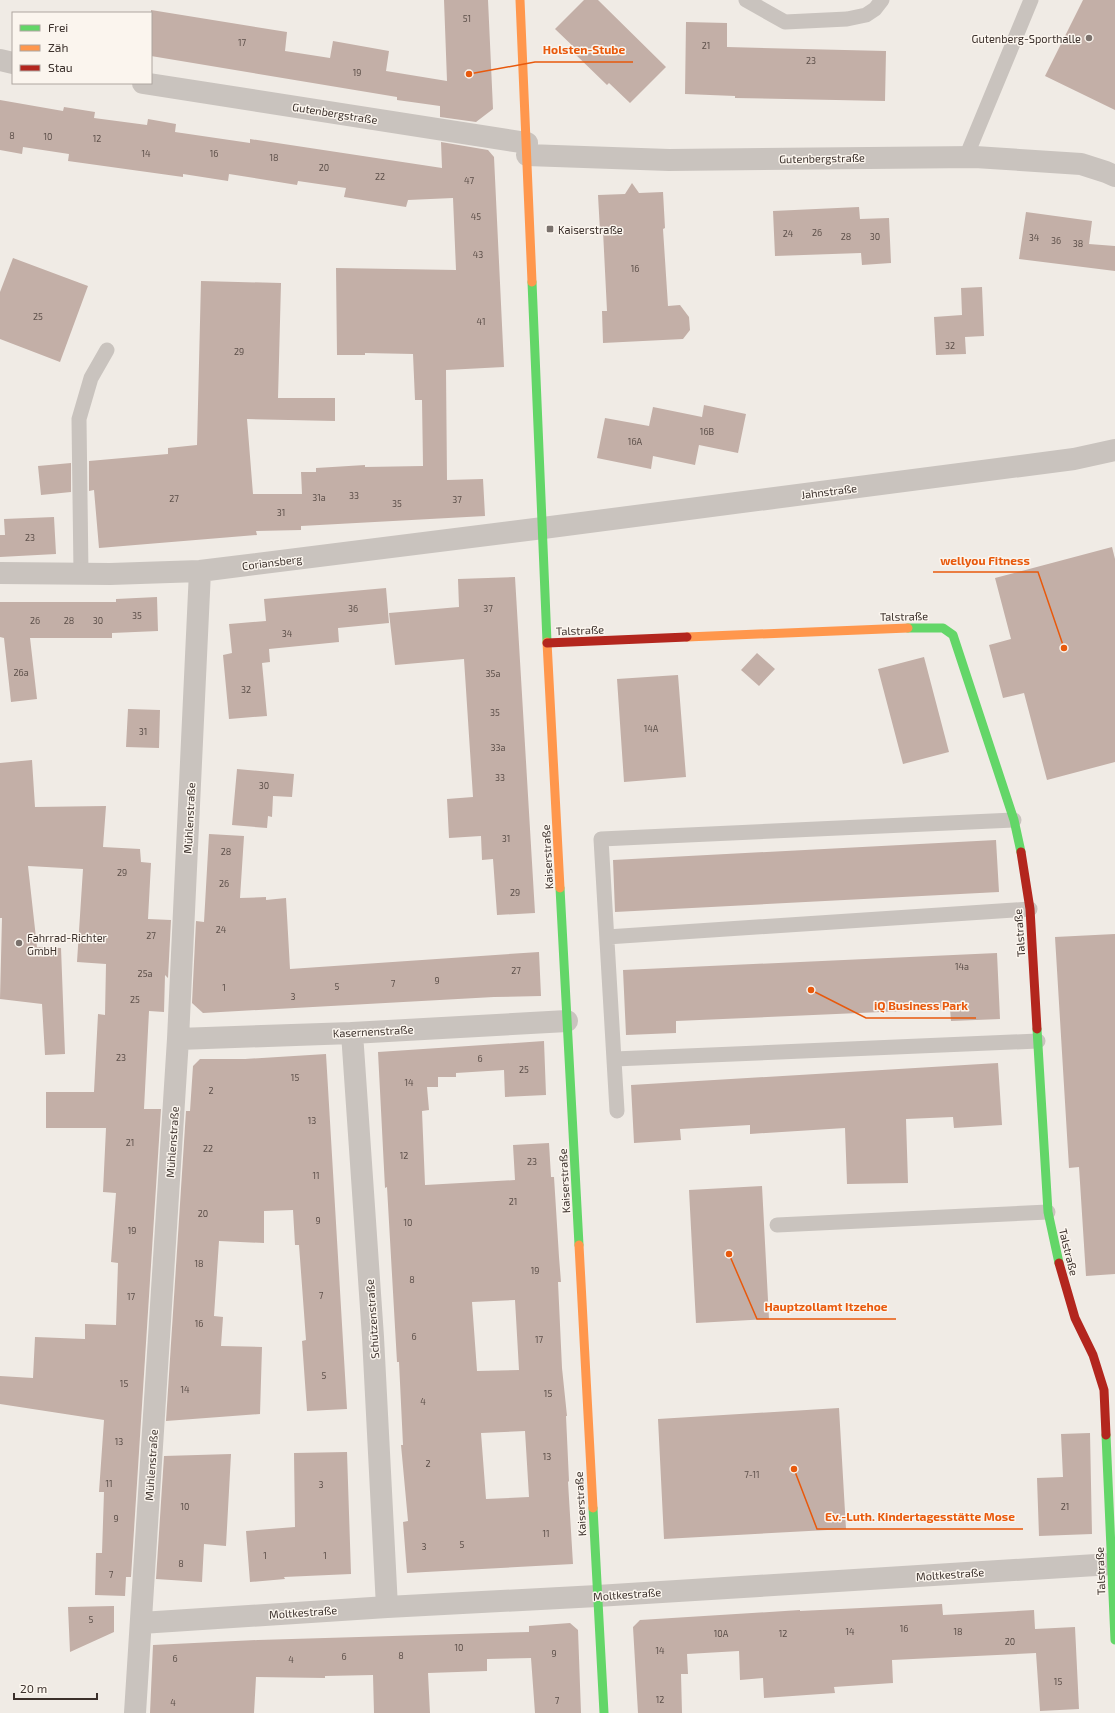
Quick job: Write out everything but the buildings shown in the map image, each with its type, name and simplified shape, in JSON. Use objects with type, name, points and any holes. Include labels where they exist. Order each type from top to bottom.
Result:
[{"type":"main road","name":"Kaiserstraße","points":[[520,0],[547,643],[604,1713]]},
{"type":"main road","name":"Talstraße","points":[[547,643],[925,627],[943,628],[953,635],[1014,820],[1024,865],[1030,909],[1048,1212],[1061,1273],[1075,1318],[1093,1356],[1104,1390],[1115,1640]]},
{"type":"street","points":[[0,60],[12,62]]},
{"type":"street","name":"Gutenbergstraße","points":[[149,84],[527,149],[669,160],[966,157],[1041,160],[1081,164],[1115,176]]},
{"type":"street","name":"Jahnstraße","points":[[543,528],[1074,460],[1115,450]]},
{"type":"street","name":"Coriansberg","points":[[0,573],[110,574],[200,571],[543,528]]},
{"type":"street","name":"Mühlenstraße","points":[[135,1713],[178,1039],[200,571]]},
{"type":"street","name":"Kasernenstraße","points":[[178,1039],[352,1033],[567,1021]]},
{"type":"street","name":"Schützenstraße","points":[[352,1033],[373,1337],[386,1606]]},
{"type":"street","name":"Moltkestraße","points":[[141,1623],[386,1606],[597,1596],[1112,1564]]},
{"type":"lane","points":[[746,0],[785,22],[847,19],[866,15],[876,9],[882,0]]},
{"type":"lane","points":[[966,157],[1031,0]]},
{"type":"lane","points":[[80,573],[79,419],[91,378],[107,350]]},
{"type":"lane","points":[[617,1111],[601,839],[1014,820]]},
{"type":"lane","points":[[607,937],[1030,909]]},
{"type":"lane","points":[[614,1059],[1038,1041]]},
{"type":"lane","points":[[777,1225],[1048,1212]]},
{"type":"traffic: fast","points":[[532,282],[547,642]]},
{"type":"traffic: fast","points":[[908,628],[943,628],[953,635],[1014,820],[1021,852]]},
{"type":"traffic: fast","points":[[560,888],[579,1245]]},
{"type":"traffic: fast","points":[[1037,1029],[1048,1212],[1059,1263]]},
{"type":"traffic: fast","points":[[1106,1435],[1115,1640]]},
{"type":"traffic: fast","points":[[593,1508],[604,1713]]},
{"type":"traffic: slow","points":[[520,0],[532,282]]},
{"type":"traffic: slow","points":[[687,637],[908,628]]},
{"type":"traffic: slow","points":[[547,642],[560,888]]},
{"type":"traffic: slow","points":[[579,1245],[593,1508]]},
{"type":"traffic: jam","points":[[547,643],[687,637]]},
{"type":"traffic: jam","points":[[1021,852],[1030,909],[1037,1029]]},
{"type":"traffic: jam","points":[[1059,1263],[1075,1318],[1093,1355],[1104,1390],[1106,1435]]},
{"type":"place","name":"Gutenberg-Sporthalle","points":[[1089,38]]},
{"type":"place","name":"Holsten-Stube","points":[[469,74]]},
{"type":"place","name":"Kaiserstraße","points":[[550,229]]},
{"type":"place","name":"wellyou Fitness","points":[[1064,648]]},
{"type":"place","name":"Fahrrad-Richter GmbH","points":[[19,943]]},
{"type":"place","name":"iQ Business Park","points":[[811,990]]},
{"type":"place","name":"Hauptzollamt Itzehoe","points":[[729,1254]]},
{"type":"place","name":"Ev.-Luth. Kindertagesstätte Mose","points":[[794,1469]]}]
